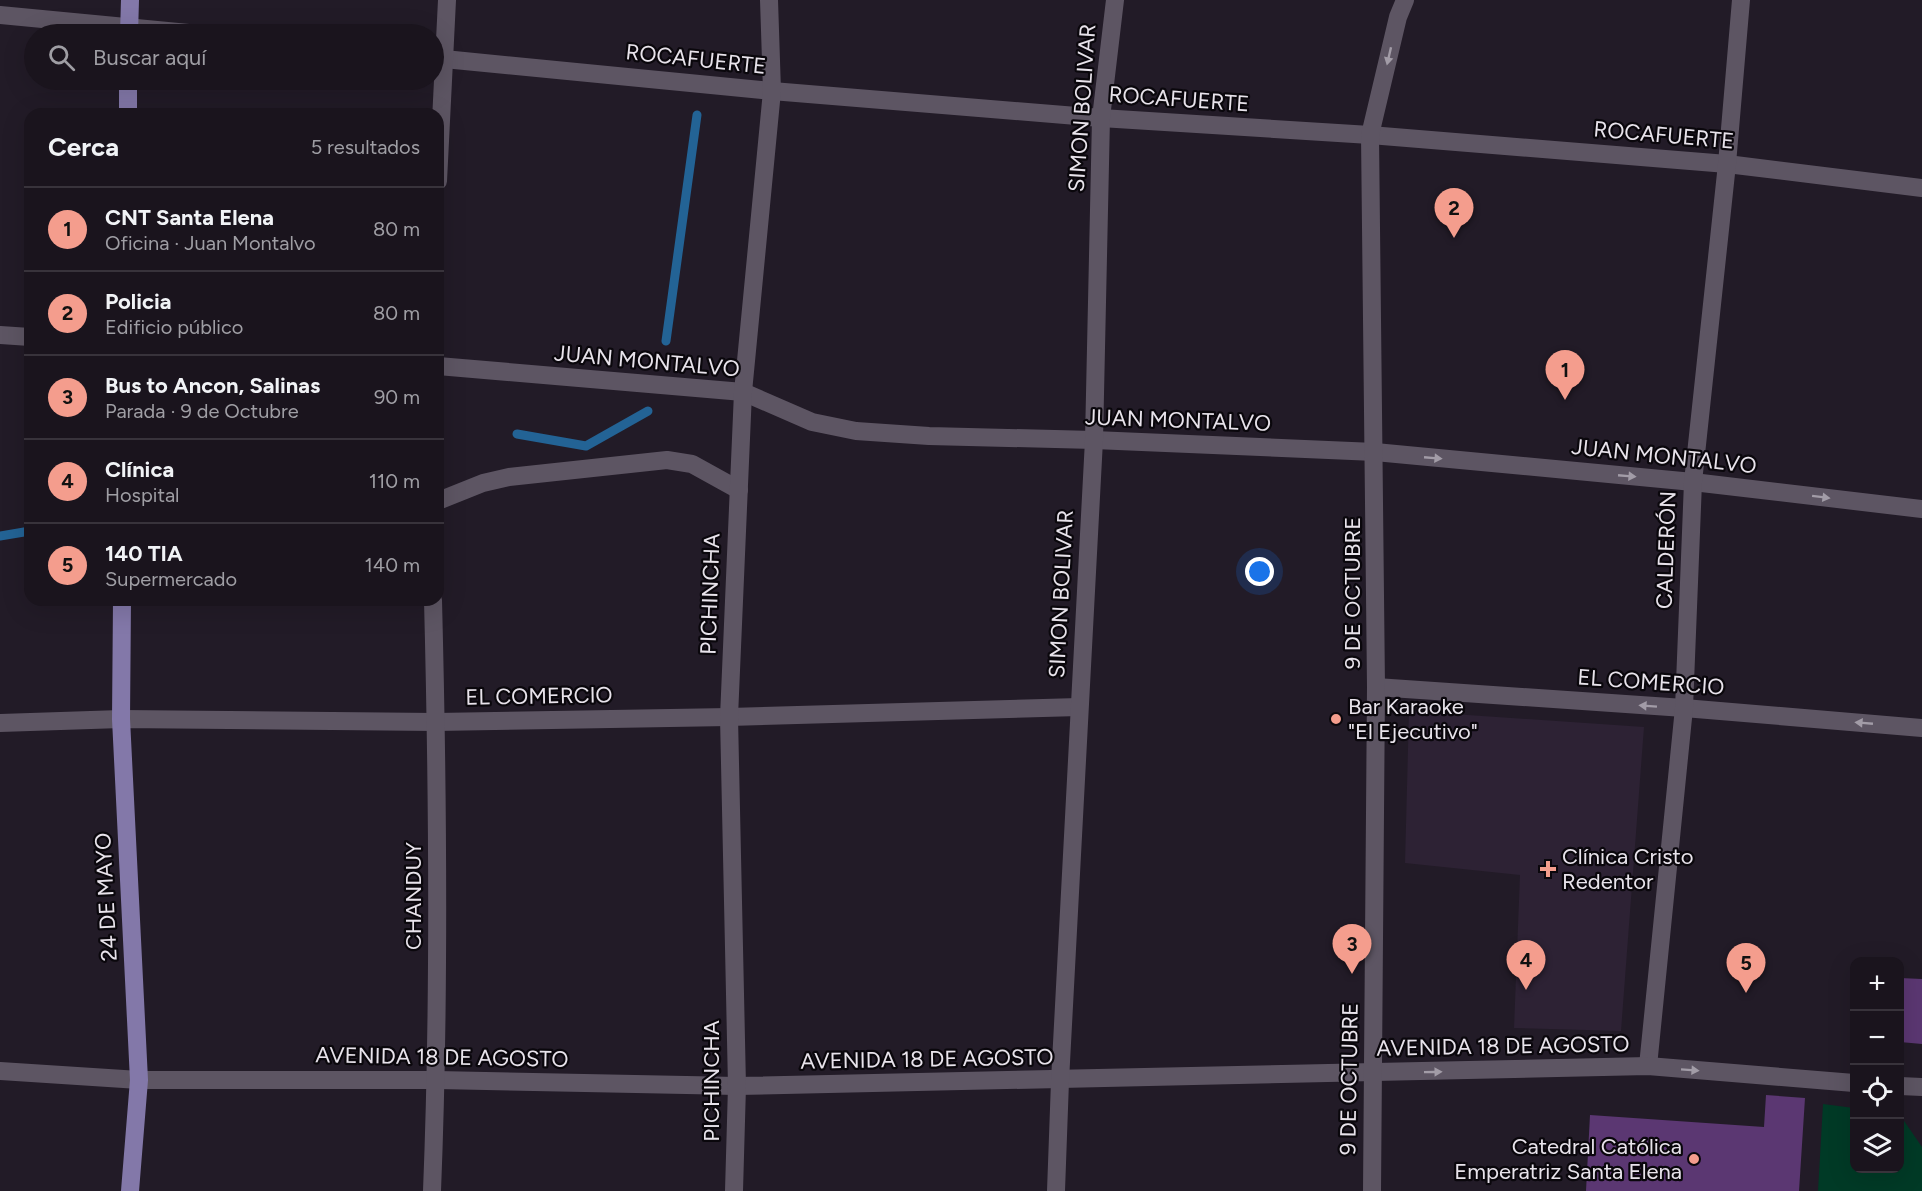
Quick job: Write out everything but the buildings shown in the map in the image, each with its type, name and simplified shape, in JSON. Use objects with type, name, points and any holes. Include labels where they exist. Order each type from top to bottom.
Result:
[{"type":"main road","points":[[129,24],[130,0]]},
{"type":"main road","points":[[128,90],[128,108]]},
{"type":"main road","name":"24 DE MAYO","points":[[122,606],[121,719],[139,1080],[130,1191]]},
{"type":"street","points":[[444,24],[447,0]]},
{"type":"street","name":"PICHINCHA","points":[[734,1191],[737,1086],[729,717],[743,392],[771,91],[769,0]]},
{"type":"street","name":"SIMON BOLIVAR","points":[[1056,1191],[1094,440],[1101,118],[1115,0]]},
{"type":"street","name":"9 DE OCTUBRE","points":[[1372,1191],[1376,687],[1370,135],[1398,17],[1405,0]]},
{"type":"street","name":"CALDERÓN","points":[[1648,1066],[1684,708],[1693,482],[1727,164],[1741,0]]},
{"type":"street","points":[[0,15],[73,24]]},
{"type":"street","name":"ROCAFUERTE","points":[[444,58],[771,91],[1727,164],[1922,188]]},
{"type":"street","points":[[439,90],[439,108]]},
{"type":"street","points":[[0,335],[24,337]]},
{"type":"street","name":"JUAN MONTALVO","points":[[444,367],[743,392],[812,422],[856,431],[929,436],[1094,440],[1375,452],[1693,482],[1922,509]]},
{"type":"street","points":[[444,499],[483,483],[509,477],[667,460],[692,464],[739,490]]},
{"type":"street","name":"CHANDUY","points":[[432,1191],[437,1080],[434,606]]},
{"type":"street","name":"EL COMERCIO","points":[[1376,687],[1684,708],[1922,728]]},
{"type":"street","name":"EL COMERCIO","points":[[0,723],[121,719],[436,722],[729,717],[1079,707]]},
{"type":"street","name":"AVENIDA 18 DE AGOSTO","points":[[0,1071],[139,1080],[437,1080],[737,1086],[1060,1081],[1648,1066],[1850,1083]]},
{"type":"street","points":[[1904,1086],[1922,1088]]},
{"type":"shaded area","name":"Clínica Cristo Redentor","points":[[1409,711],[1644,727],[1621,1031],[1514,1028],[1520,875],[1405,863]]},
{"type":"green space","points":[[1823,1104],[1850,1107],[1850,1173],[1904,1173],[1904,1121],[1922,1147],[1922,1191],[1818,1191]]},
{"type":"waterway","points":[[666,341],[697,115]]},
{"type":"waterway","points":[[517,434],[586,446],[648,411]]},
{"type":"waterway","points":[[0,536],[24,532]]},
{"type":"place","name":"Policia","points":[[1454,238]]},
{"type":"place","name":"CNT Santa Elena","points":[[1565,400]]},
{"type":"place","name":"Bar Karaoke \"El Ejecutivo\"","points":[[1336,719]]},
{"type":"place","name":"Clínica Cristo Redentor","points":[[1548,869]]},
{"type":"place","name":"Bus to Ancon, Salinas","points":[[1352,974]]},
{"type":"place","name":"Clínica","points":[[1526,990]]},
{"type":"place","name":"140 TIA","points":[[1746,993]]},
{"type":"place","name":"Catedral Católica Emperatriz Santa Elena","points":[[1694,1159]]}]
